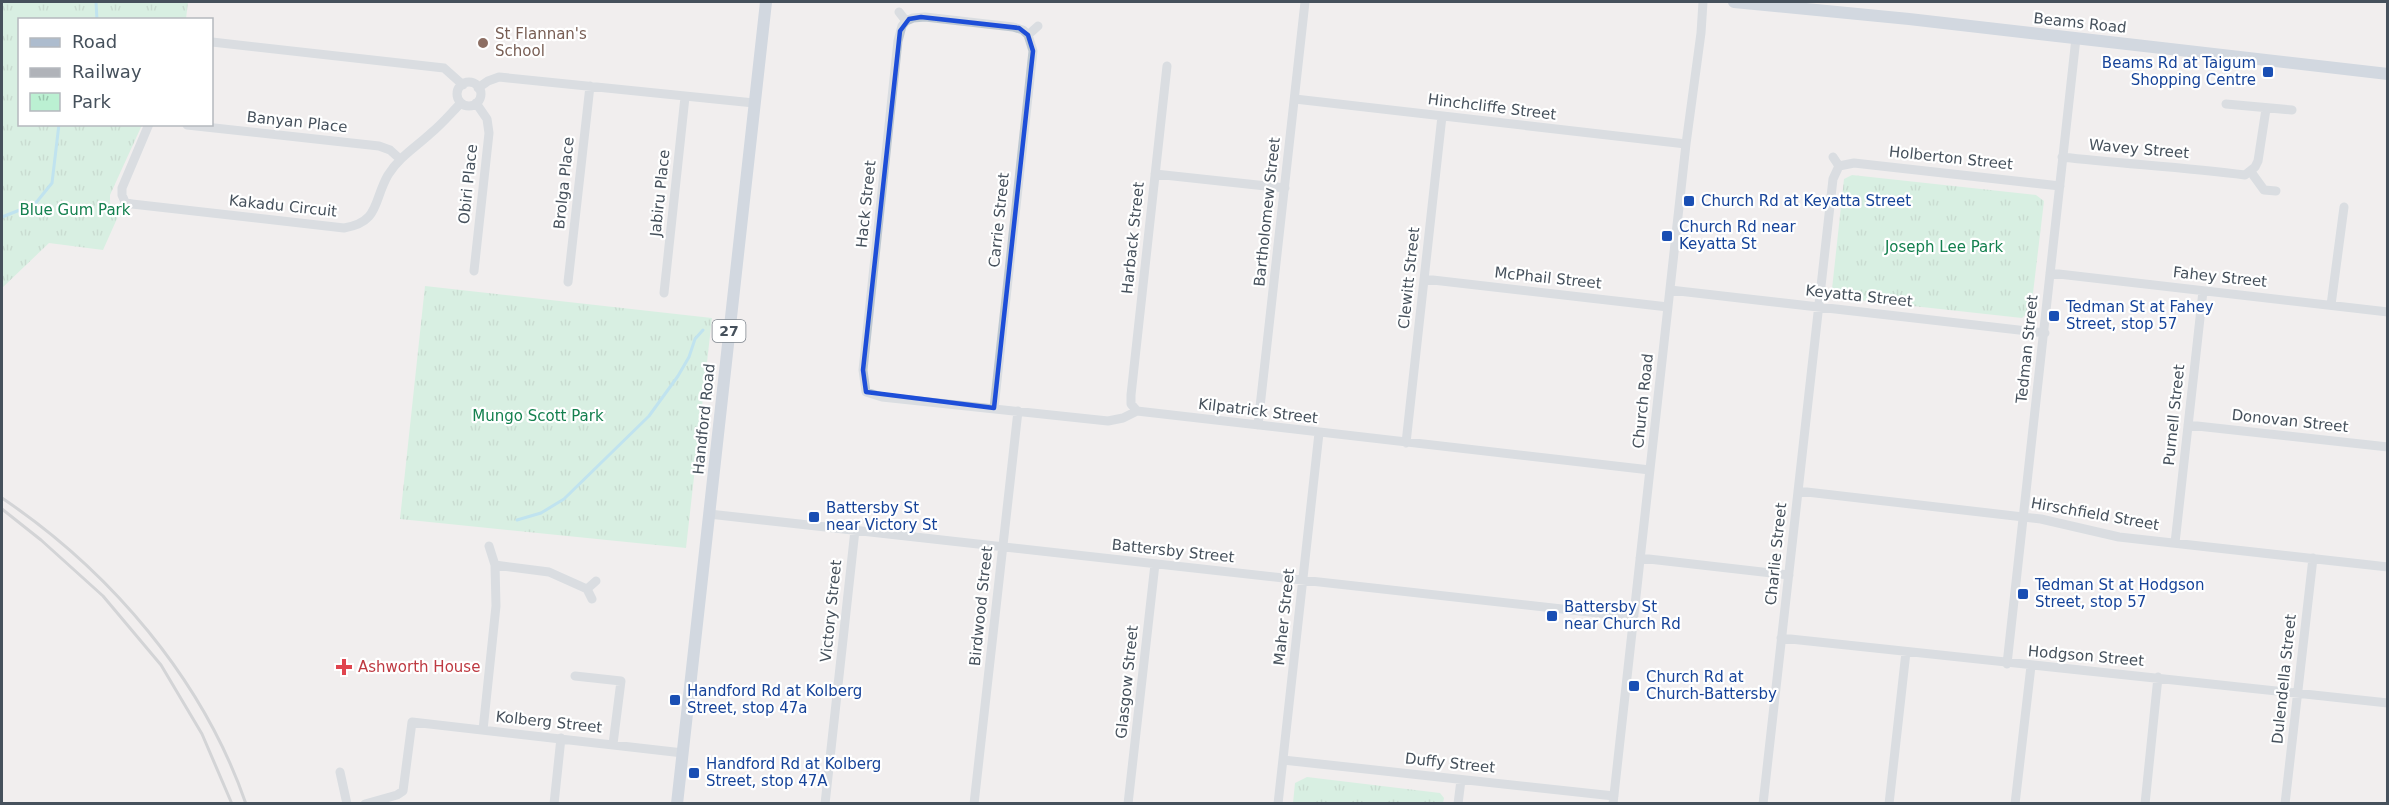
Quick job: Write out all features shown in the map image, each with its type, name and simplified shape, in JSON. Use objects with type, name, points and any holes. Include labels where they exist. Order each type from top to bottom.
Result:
[{"type":"main road","name":"Handford Road","points":[[678,804],[766,2]]},
{"type":"main road","name":"Beams Road","points":[[1734,2],[2388,74]]},
{"type":"street","name":"Bartholomew Street","points":[[1258,425],[1305,2]]},
{"type":"street","name":"Church Road","points":[[1614,800],[1703,2]]},
{"type":"street","points":[[899,12],[906,21],[924,17],[1013,27],[1023,30],[1028,35],[1038,26]]},
{"type":"street","name":"Hack Street","points":[[866,392],[863,370],[898,40],[906,21]]},
{"type":"street","name":"Carrie Street","points":[[994,408],[1033,51],[1028,35]]},
{"type":"street","name":"Tedman Street","points":[[2007,664],[2076,38]]},
{"type":"street","points":[[213,42],[444,68],[463,85]]},
{"type":"street","name":"Harback Street","points":[[1137,411],[1132,406],[1131,400],[1167,66]]},
{"type":"street","points":[[478,88],[499,77],[754,103]]},
{"type":"street","points":[[469,83],[478,88],[480,97],[477,103],[470,106],[461,103],[457,93],[463,85],[469,83]]},
{"type":"street","name":"Brolga Place","points":[[568,282],[590,86]]},
{"type":"street","name":"Jabiru Place","points":[[664,293],[685,97]]},
{"type":"street","name":"Hinchcliffe Street","points":[[1295,99],[1686,144]]},
{"type":"street","name":"Kakadu Circuit","points":[[148,126],[122,188],[125,201],[132,204],[344,228],[366,221],[372,213],[388,175],[400,159],[430,134],[461,103]]},
{"type":"street","name":"Obiri Place","points":[[474,271],[489,132],[487,119],[477,103]]},
{"type":"street","points":[[2226,104],[2292,110]]},
{"type":"street","points":[[2266,109],[2258,161],[2251,172],[2264,190],[2276,191]]},
{"type":"street","name":"Clewitt Street","points":[[1406,443],[1442,116]]},
{"type":"street","name":"Banyan Place","points":[[196,126],[379,146],[390,150],[400,159]]},
{"type":"street","name":"Wavey Street","points":[[2062,157],[2245,175],[2251,172]]},
{"type":"street","name":"Holberton Street","points":[[1819,307],[1836,161],[2060,186]]},
{"type":"street","points":[[1155,174],[1285,188]]},
{"type":"street","points":[[2331,305],[2344,207]]},
{"type":"street","name":"Fahey Street","points":[[2050,273],[2388,312]]},
{"type":"street","name":"McPhail Street","points":[[1424,279],[1668,307]]},
{"type":"street","name":"Keyatta Street","points":[[1670,290],[2045,333]]},
{"type":"street","name":"Purnell Street","points":[[2175,543],[2203,291]]},
{"type":"street","name":"Charlie Street","points":[[1763,804],[1819,307]]},
{"type":"street","name":"Kilpatrick Street","points":[[866,392],[882,397],[1113,421],[1137,411],[1650,470]]},
{"type":"street","name":"Birdwood Street","points":[[974,804],[1018,411]]},
{"type":"street","name":"Donovan Street","points":[[2188,425],[2388,447]]},
{"type":"street","name":"Maher Street","points":[[1278,804],[1319,433]]},
{"type":"street","name":"Hirschfield Street","points":[[1798,491],[2024,516],[2109,535],[2388,567]]},
{"type":"street","name":"Battersby Street","points":[[709,514],[1634,617]]},
{"type":"street","name":"Victory Street","points":[[825,804],[855,530]]},
{"type":"street","points":[[483,730],[495,606],[495,565],[489,546]]},
{"type":"street","points":[[1640,558],[1789,575]]},
{"type":"street","name":"Dulendella Street","points":[[2285,804],[2313,558]]},
{"type":"street","name":"Glasgow Street","points":[[1128,804],[1155,564]]},
{"type":"street","points":[[495,565],[549,572],[587,588],[592,599]]},
{"type":"street","points":[[587,588],[596,581]]},
{"type":"street","name":"Hodgson Street","points":[[1781,638],[2388,703]]},
{"type":"street","points":[[1889,804],[1906,652]]},
{"type":"street","points":[[2015,804],[2031,666]]},
{"type":"street","points":[[574,676],[621,681],[614,744]]},
{"type":"street","points":[[2145,804],[2158,677]]},
{"type":"street","name":"Kolberg Street","points":[[365,804],[398,795],[403,790],[412,722],[683,753]]},
{"type":"street","points":[[554,804],[561,738]]},
{"type":"street","name":"Duffy Street","points":[[1283,760],[1614,800]]},
{"type":"street","points":[[340,772],[347,804]]},
{"type":"street","points":[[1458,804],[1461,780]]},
{"type":"highlighted area","points":[[921,17],[1019,28],[1028,35],[1033,51],[994,408],[866,392],[863,370],[900,31],[909,19]]},
{"type":"green space","name":"Blue Gum Park","points":[[2,2],[188,2],[186,18],[18,18],[18,126],[142,126],[110,195],[110,203],[120,212],[103,250],[49,243],[2,288]]},
{"type":"green space","name":"Joseph Lee Park","points":[[1852,175],[2036,195],[2044,201],[2031,310],[2022,318],[1840,298],[1832,289],[1844,179]]},
{"type":"green space","name":"Mungo Scott Park","points":[[425,286],[712,318],[686,548],[400,519]]},
{"type":"green space","points":[[1307,777],[1440,793],[1444,798],[1443,803],[1293,803],[1295,783]]},
{"type":"waterway","points":[[96,2],[97,18]]},
{"type":"waterway","points":[[2,217],[35,204],[52,183],[59,126]]},
{"type":"waterway","points":[[517,520],[541,513],[564,499],[649,416],[678,376],[689,357],[695,339],[703,330]]},
{"type":"railway","points":[[2,498],[80,559],[148,632],[178,671],[205,714],[228,758],[246,804]]},
{"type":"railway","points":[[2,509],[41,540],[103,596],[161,665],[202,734],[232,804]]},
{"type":"place","name":"St Flannan's School","points":[[483,43]]},
{"type":"place","name":"Beams Rd at Taigum Shopping Centre","points":[[2268,72]]},
{"type":"place","name":"Church Rd at Keyatta Street","points":[[1689,201]]},
{"type":"place","name":"Church Rd near Keyatta St","points":[[1667,236]]},
{"type":"place","name":"Tedman St at Fahey Street, stop 57","points":[[2054,316]]},
{"type":"place","name":"Battersby St near Victory St","points":[[814,517]]},
{"type":"place","name":"Tedman St at Hodgson Street, stop 57","points":[[2023,594]]},
{"type":"place","name":"Battersby St near Church Rd","points":[[1552,616]]},
{"type":"place","name":"Ashworth House","points":[[344,667]]},
{"type":"place","name":"Church Rd at Church-Battersby","points":[[1634,686]]},
{"type":"place","name":"Handford Rd at Kolberg Street, stop 47a","points":[[675,700]]},
{"type":"place","name":"Handford Rd at Kolberg Street, stop 47A","points":[[694,773]]}]
